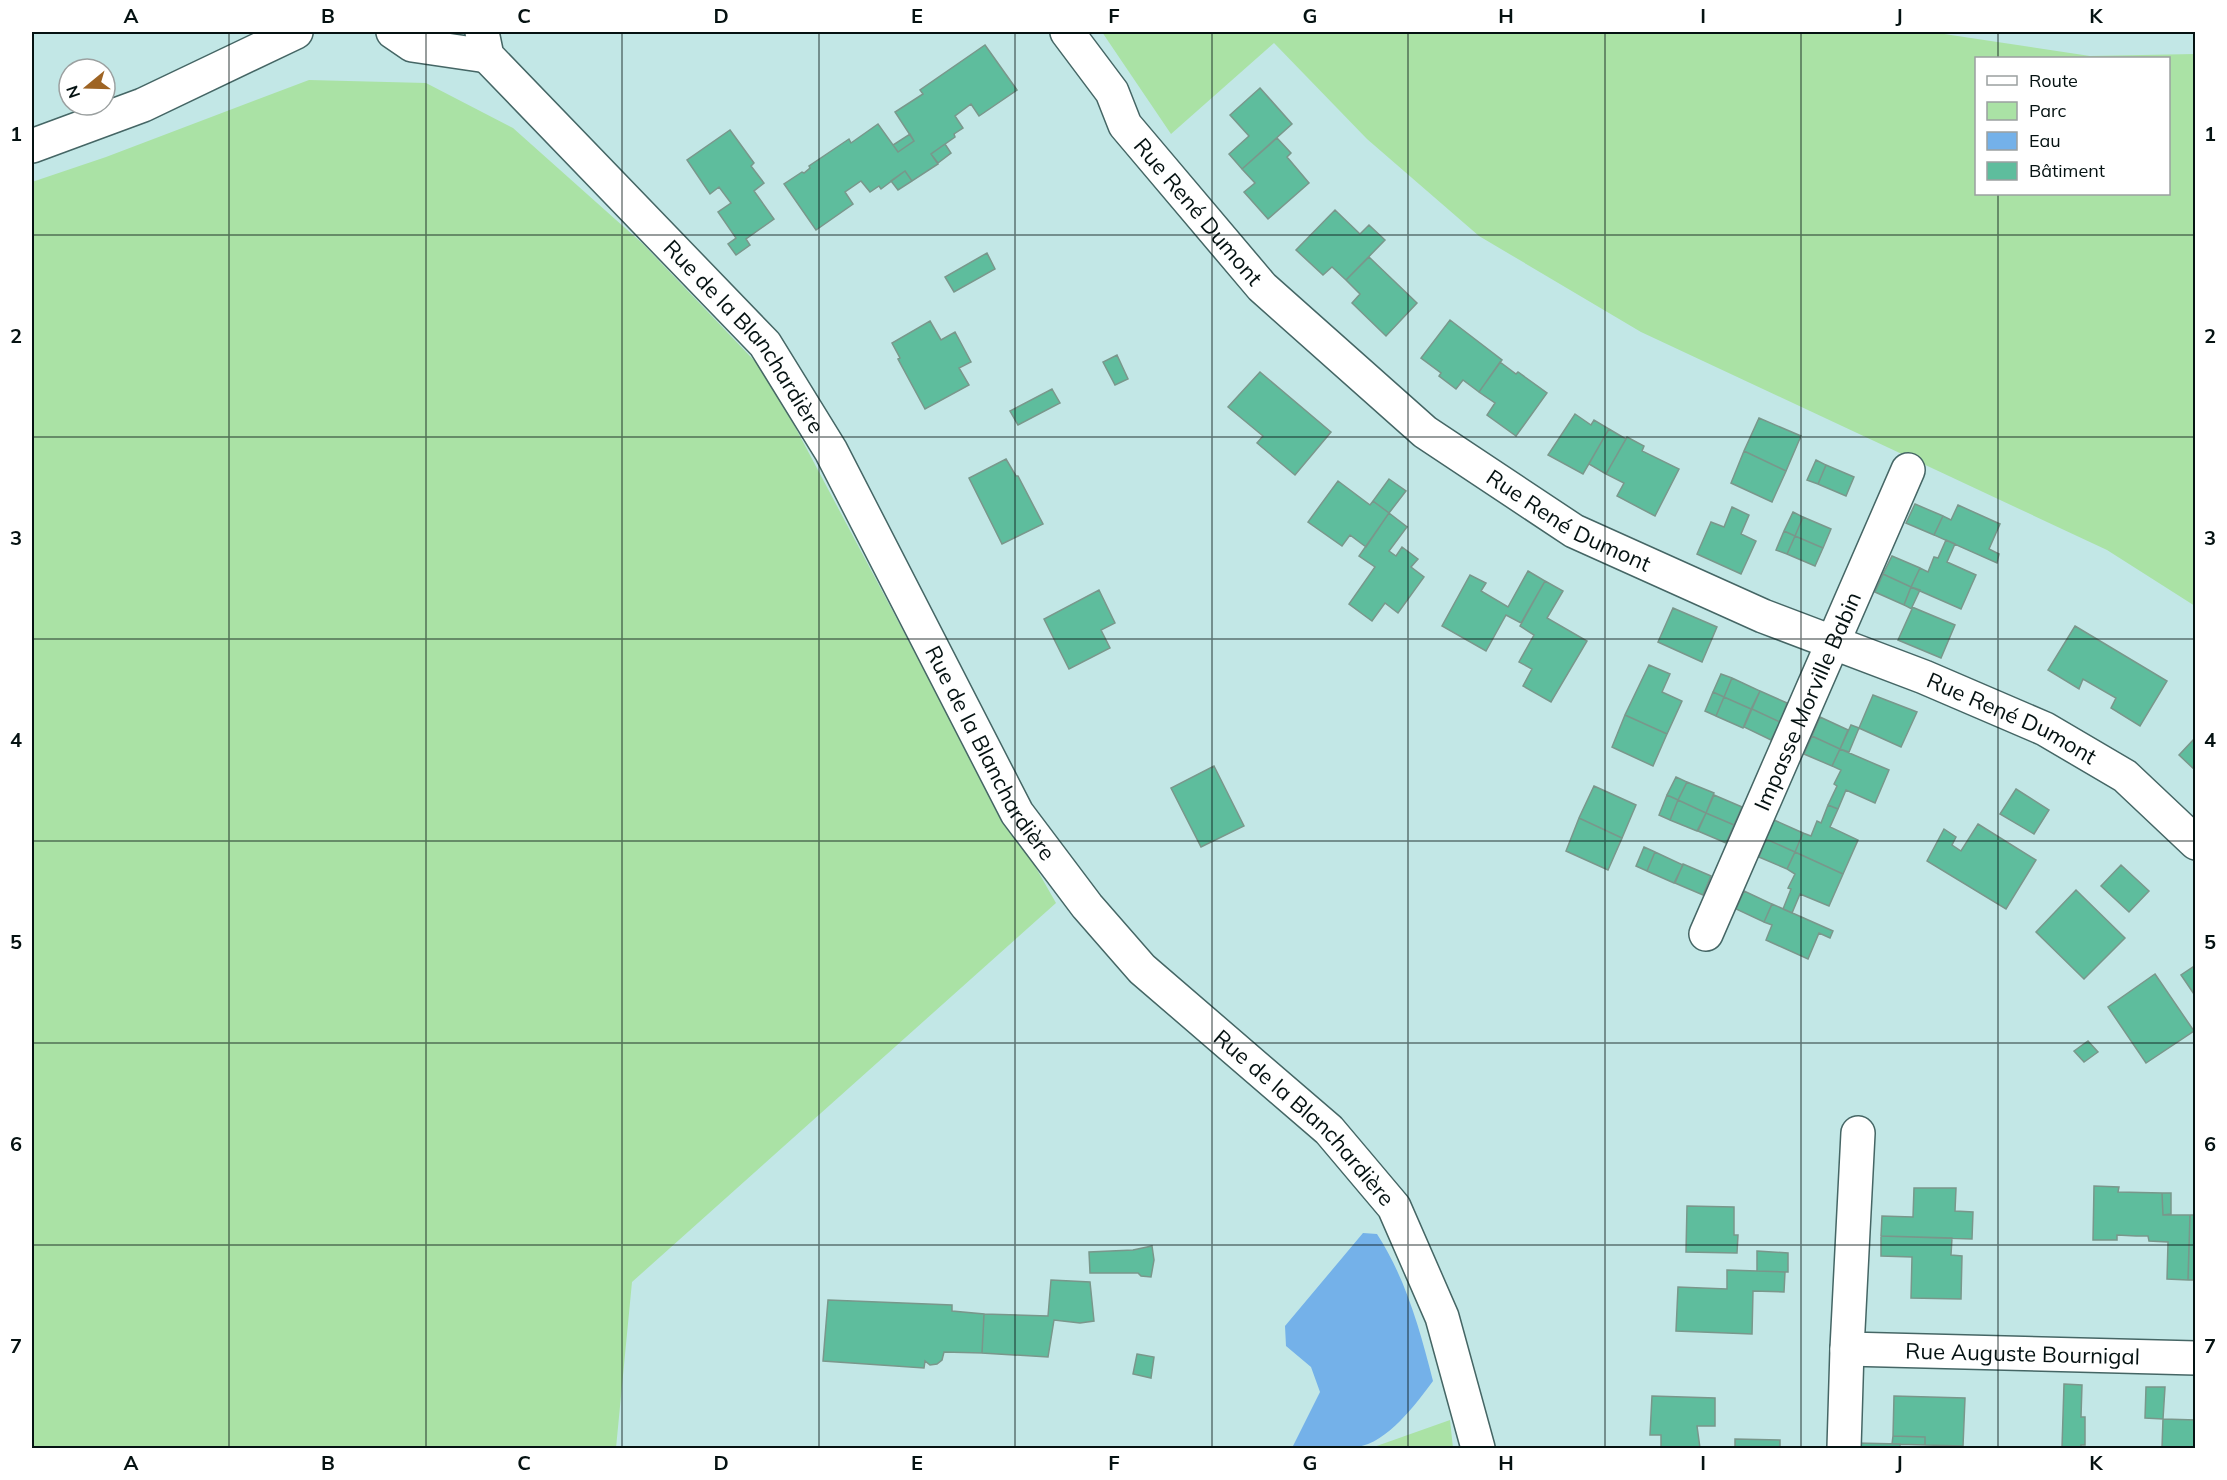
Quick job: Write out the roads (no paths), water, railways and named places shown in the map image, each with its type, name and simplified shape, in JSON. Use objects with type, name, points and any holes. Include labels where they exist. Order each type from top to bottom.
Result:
[{"type":"street","name":"Rue de la Blanchardière","points":[[393,32],[412,45],[485,44],[765,344],[831,451],[1017,813],[1087,906],[1142,969],[1329,1130],[1394,1207],[1442,1317],[1478,1449]]},
{"type":"street","name":"Rue René Dumont","points":[[1067,32],[1112,92],[1125,125],[1262,287],[1425,432],[1574,531],[1763,616],[1964,693],[2045,729],[2125,776],[2196,843]]},
{"type":"street","points":[[32,146],[143,105],[291,33]]},
{"type":"street","name":"Impasse Morville Babin","points":[[1706,934],[1908,470]]},
{"type":"street","points":[[1844,1449],[1857,1133]]},
{"type":"street","name":"Rue Auguste Bournigal","points":[[1847,1349],[2196,1358]]},
{"type":"water","points":[[1363,1233],[1377,1234],[1396,1269],[1417,1324],[1433,1381],[1400,1421],[1368,1444],[1341,1449],[1292,1448],[1320,1392],[1311,1367],[1286,1346],[1285,1326]]}]
